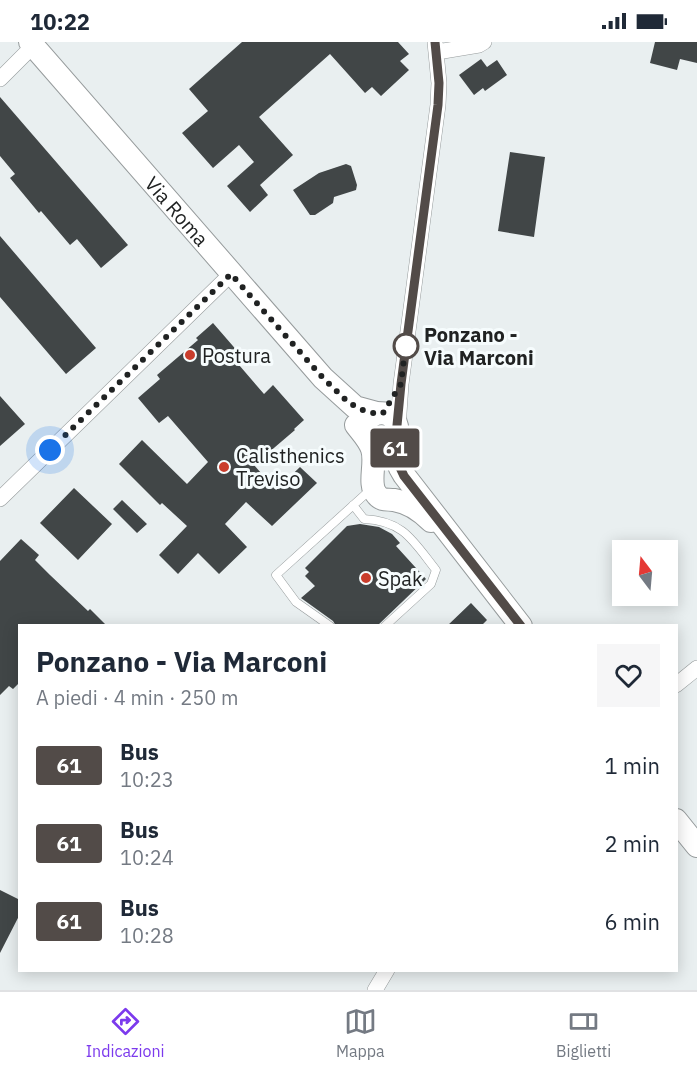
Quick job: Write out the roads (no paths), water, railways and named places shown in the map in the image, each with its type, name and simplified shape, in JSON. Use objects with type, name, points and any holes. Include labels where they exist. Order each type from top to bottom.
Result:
[{"type":"main road","name":"Via Roma","points":[[31,44],[323,378],[355,407],[391,407]]},
{"type":"main road","name":"Via Roma","points":[[323,378],[351,420],[366,437]]},
{"type":"main road","points":[[405,493],[383,499],[378,496],[373,487],[374,455],[366,437],[365,423],[372,415],[391,407],[395,452],[405,493],[454,542],[519,624]]},
{"type":"main road","points":[[678,822],[697,846]]},
{"type":"street","points":[[391,407],[438,105],[436,47],[479,45],[484,42]]},
{"type":"street","points":[[0,79],[31,44]]},
{"type":"street","points":[[0,499],[231,274]]},
{"type":"street","points":[[678,683],[697,668]]},
{"type":"street","points":[[375,990],[386,972]]},
{"type":"lane","points":[[327,624],[296,602],[276,575],[373,487]]},
{"type":"lane","points":[[353,505],[364,519],[382,520],[406,532],[436,570],[431,584],[387,624]]},
{"type":"place","name":"Ponzano - Via Marconi","points":[[406,346]]},
{"type":"place","name":"Postura","points":[[190,355]]},
{"type":"place","name":"Calisthenics Treviso","points":[[224,467]]},
{"type":"place","name":"Spak","points":[[366,578]]}]
